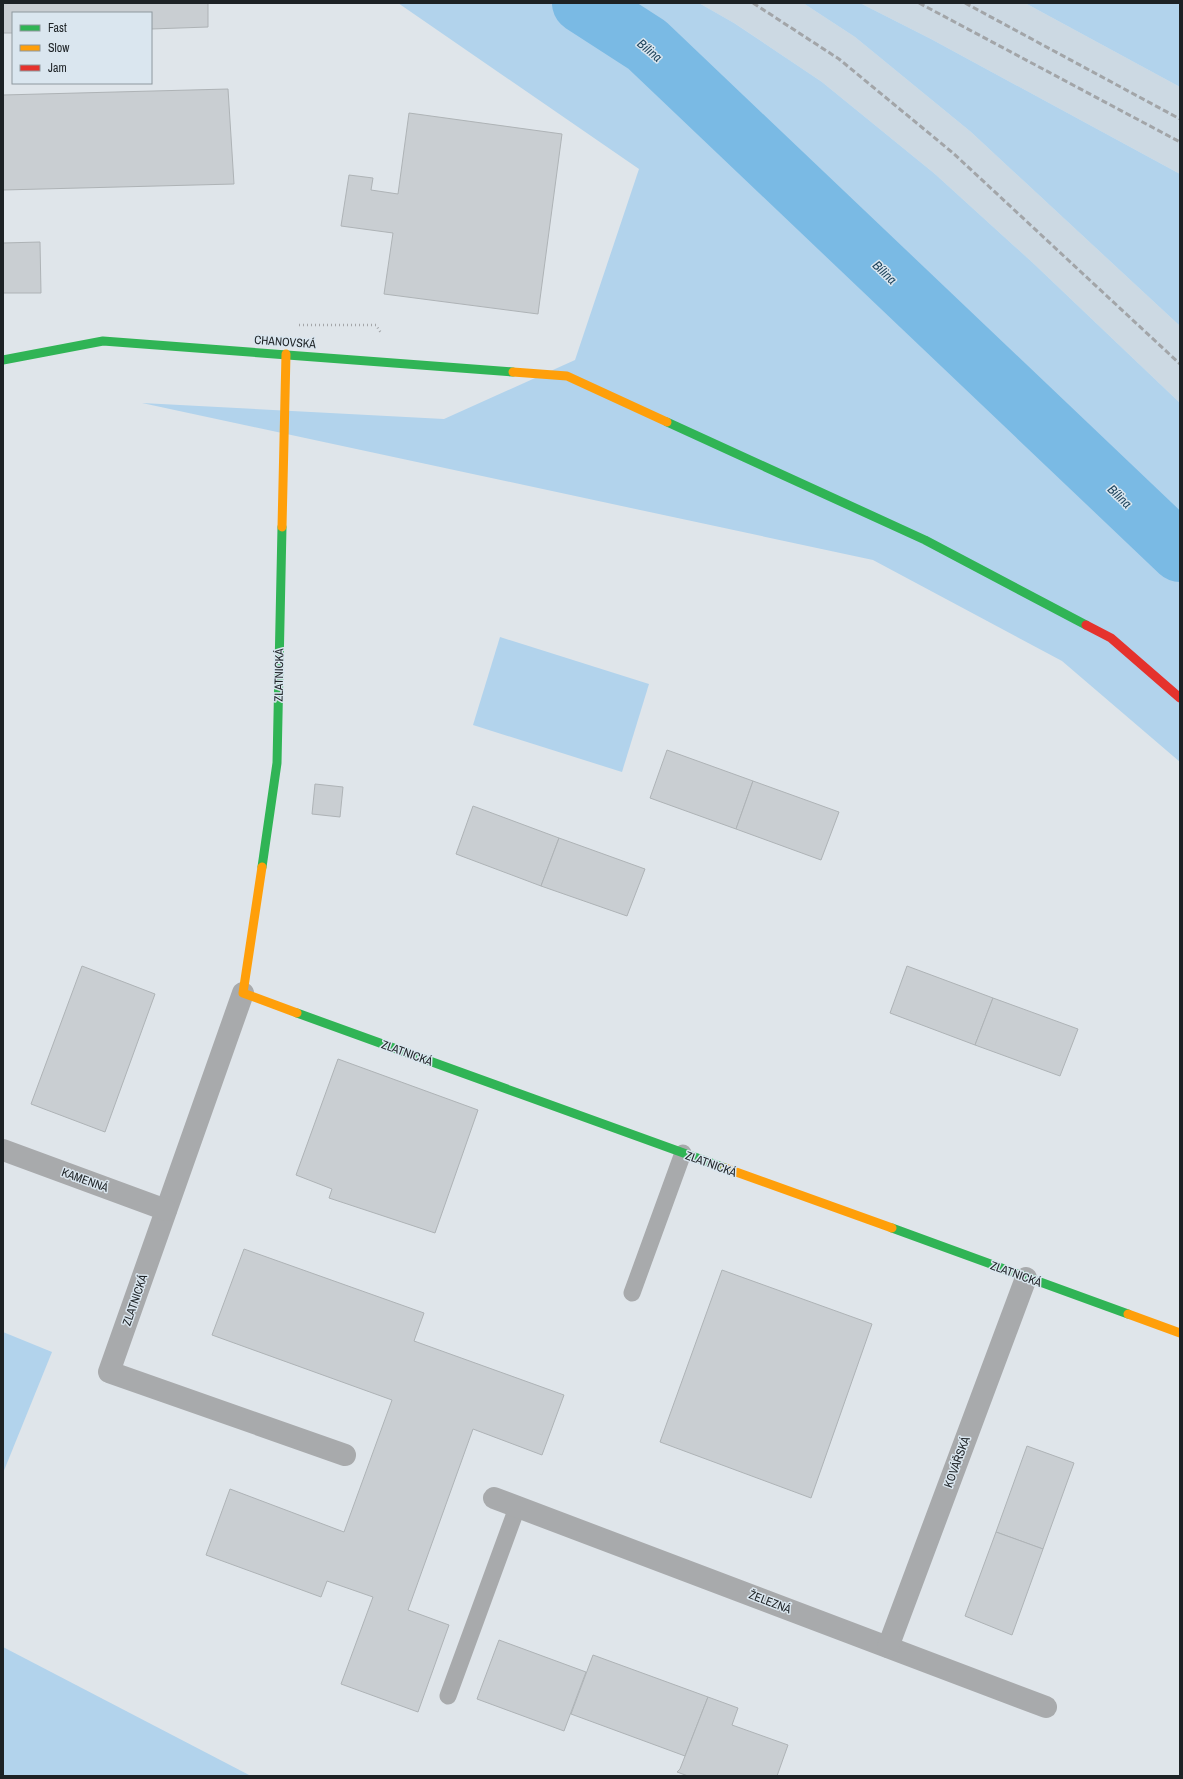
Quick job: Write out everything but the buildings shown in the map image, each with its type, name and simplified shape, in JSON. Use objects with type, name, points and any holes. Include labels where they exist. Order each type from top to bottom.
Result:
[{"type":"street","name":"CHANOVSKÁ","points":[[3,360],[103,341],[567,376],[925,540],[1111,638],[1180,698]]},
{"type":"street","name":"ZLATNICKÁ","points":[[286,354],[277,763],[243,993],[109,1372],[345,1455]]},
{"type":"street","name":"ZLATNICKÁ","points":[[243,993],[1180,1333]]},
{"type":"street","name":"KAMENNÁ","points":[[3,1150],[166,1210]]},
{"type":"street","name":"KOVÁŘSKÁ","points":[[888,1647],[1026,1278]]},
{"type":"street","name":"ŽELEZNÁ","points":[[494,1498],[518,1505],[1046,1707]]},
{"type":"lane","points":[[632,1293],[683,1153]]},
{"type":"lane","points":[[448,1696],[518,1505]]},
{"type":"shaded area","points":[[398,3],[699,3],[734,23],[822,82],[935,174],[1033,263],[1180,403],[1180,762],[1062,661],[873,560],[142,403],[444,419],[575,360],[639,169]]},
{"type":"shaded area","points":[[699,3],[803,3],[855,37],[971,132],[1180,326],[1180,403],[1033,263],[935,174],[822,82],[734,23]]},
{"type":"shaded area","points":[[803,3],[860,3],[931,39],[1180,174],[1180,326],[971,132],[855,37]]},
{"type":"shaded area","points":[[860,3],[1025,3],[1180,87],[1180,174],[931,39]]},
{"type":"shaded area","points":[[1025,3],[1180,3],[1180,87]]},
{"type":"shaded area","points":[[500,637],[649,684],[622,772],[473,725]]},
{"type":"shaded area","points":[[3,1332],[52,1352],[3,1473]]},
{"type":"shaded area","points":[[3,1647],[251,1776],[3,1776]]},
{"type":"waterway","name":"Bílina","points":[[582,3],[647,45],[1180,552]]},
{"type":"railway","points":[[753,3],[839,59],[953,153],[1180,364]]},
{"type":"railway","points":[[919,3],[1180,142]]},
{"type":"railway","points":[[965,3],[1180,119]]},
{"type":"traffic: fast","points":[[3,360],[103,341],[513,372]]},
{"type":"traffic: fast","points":[[667,422],[925,540],[1086,625]]},
{"type":"traffic: fast","points":[[262,867],[277,763],[282,527]]},
{"type":"traffic: fast","points":[[297,1013],[725,1168]]},
{"type":"traffic: fast","points":[[892,1228],[1128,1314]]},
{"type":"traffic: slow","points":[[282,527],[286,354]]},
{"type":"traffic: slow","points":[[513,372],[567,376],[667,422]]},
{"type":"traffic: slow","points":[[262,867],[243,993],[297,1013]]},
{"type":"traffic: slow","points":[[725,1168],[892,1228]]},
{"type":"traffic: slow","points":[[1128,1314],[1180,1333]]},
{"type":"traffic: jam","points":[[1086,625],[1111,638],[1180,698]]}]
